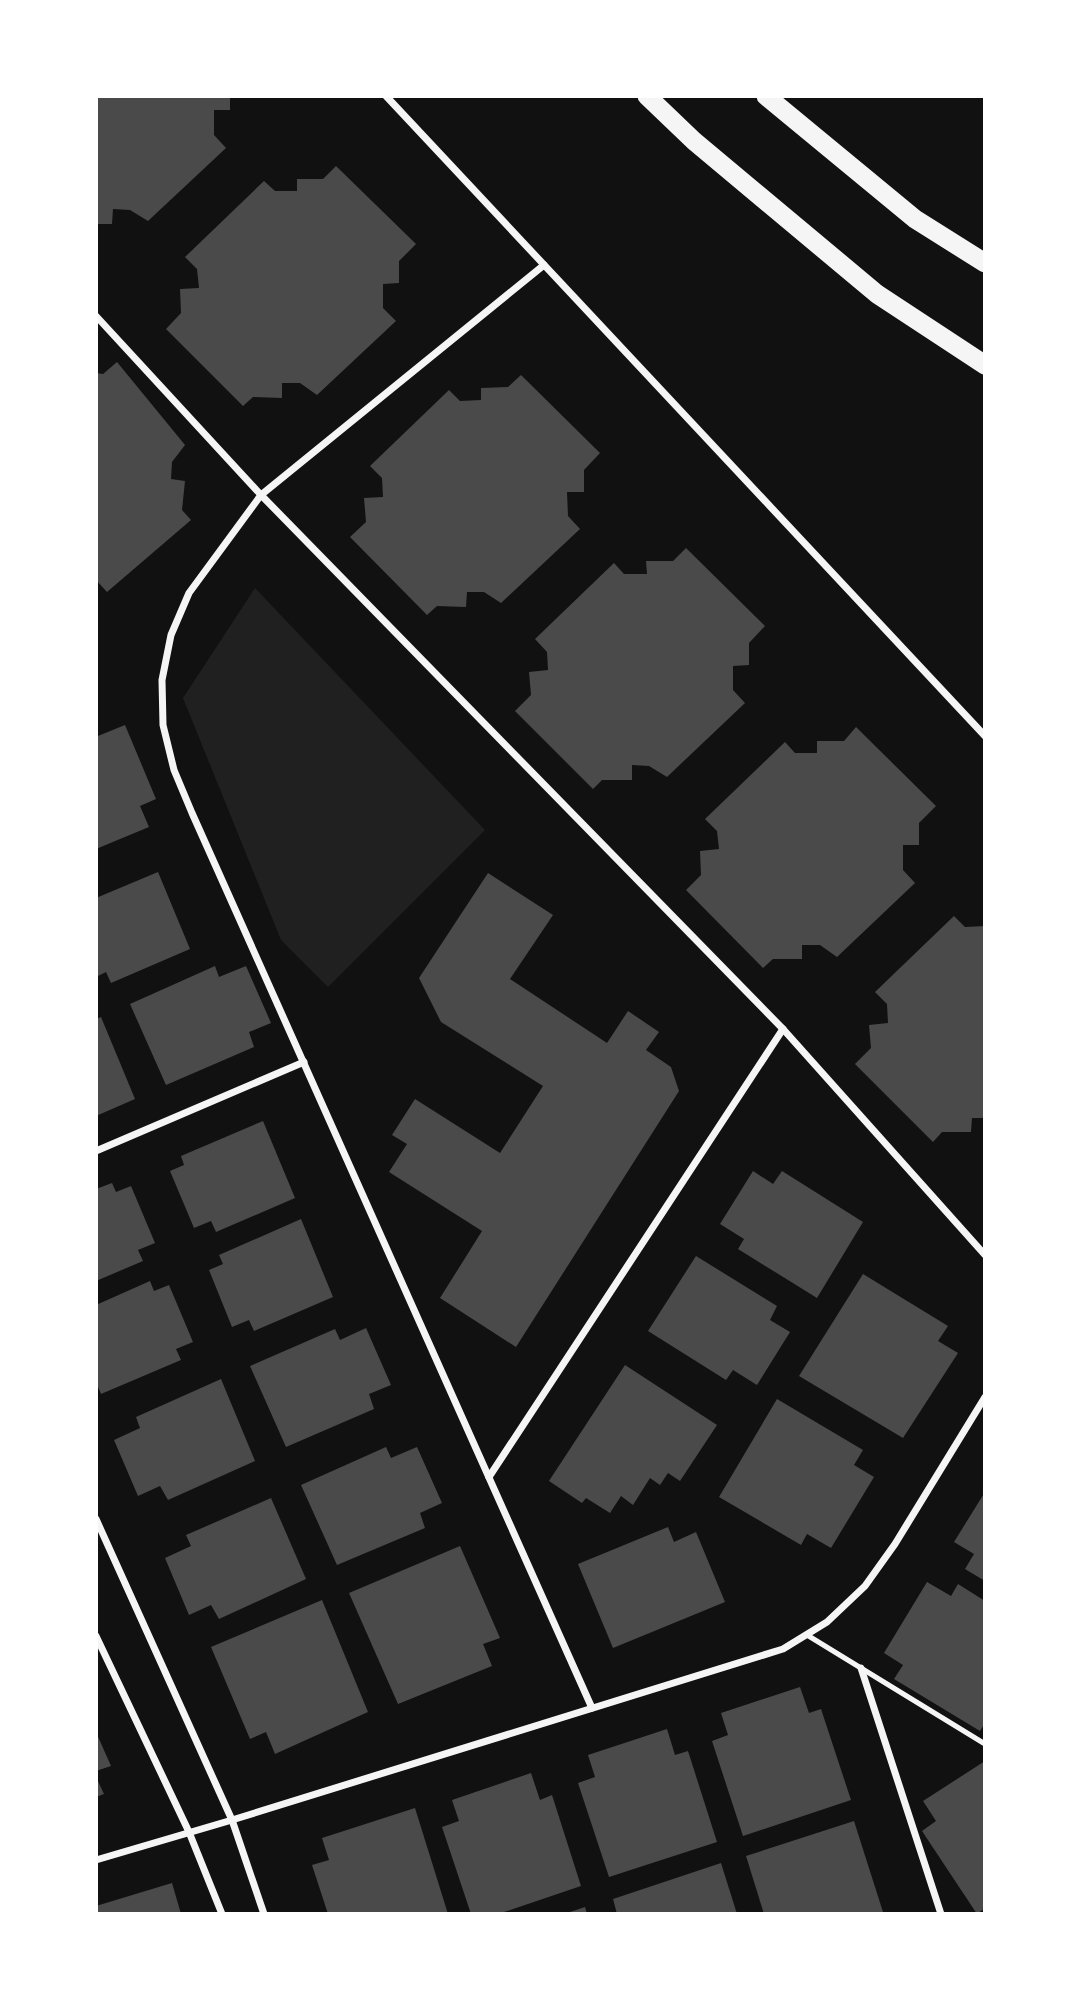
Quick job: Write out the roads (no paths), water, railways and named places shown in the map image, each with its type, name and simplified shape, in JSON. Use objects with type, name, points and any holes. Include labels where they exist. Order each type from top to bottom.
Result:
[{"type":"highway","points":[[647,96],[694,141],[877,294],[985,365]]},
{"type":"highway","points":[[766,96],[915,219],[985,263]]},
{"type":"street","points":[[387,96],[985,736]]},
{"type":"street","points":[[544,265],[261,495],[189,593],[171,635],[162,680],[163,725],[174,770],[592,1708]]},
{"type":"street","points":[[96,316],[261,495],[783,1028],[985,1255]]},
{"type":"street","points":[[489,1477],[783,1028]]},
{"type":"street","points":[[96,1152],[304,1062]]},
{"type":"street","points":[[96,1860],[783,1649],[827,1622],[865,1587],[895,1544],[985,1397]]},
{"type":"street","points":[[96,1519],[232,1820],[264,1914]]},
{"type":"street","points":[[96,1636],[189,1832],[222,1914]]},
{"type":"street","points":[[861,1668],[941,1914]]},
{"type":"lane","points":[[807,1634],[985,1744]]}]
